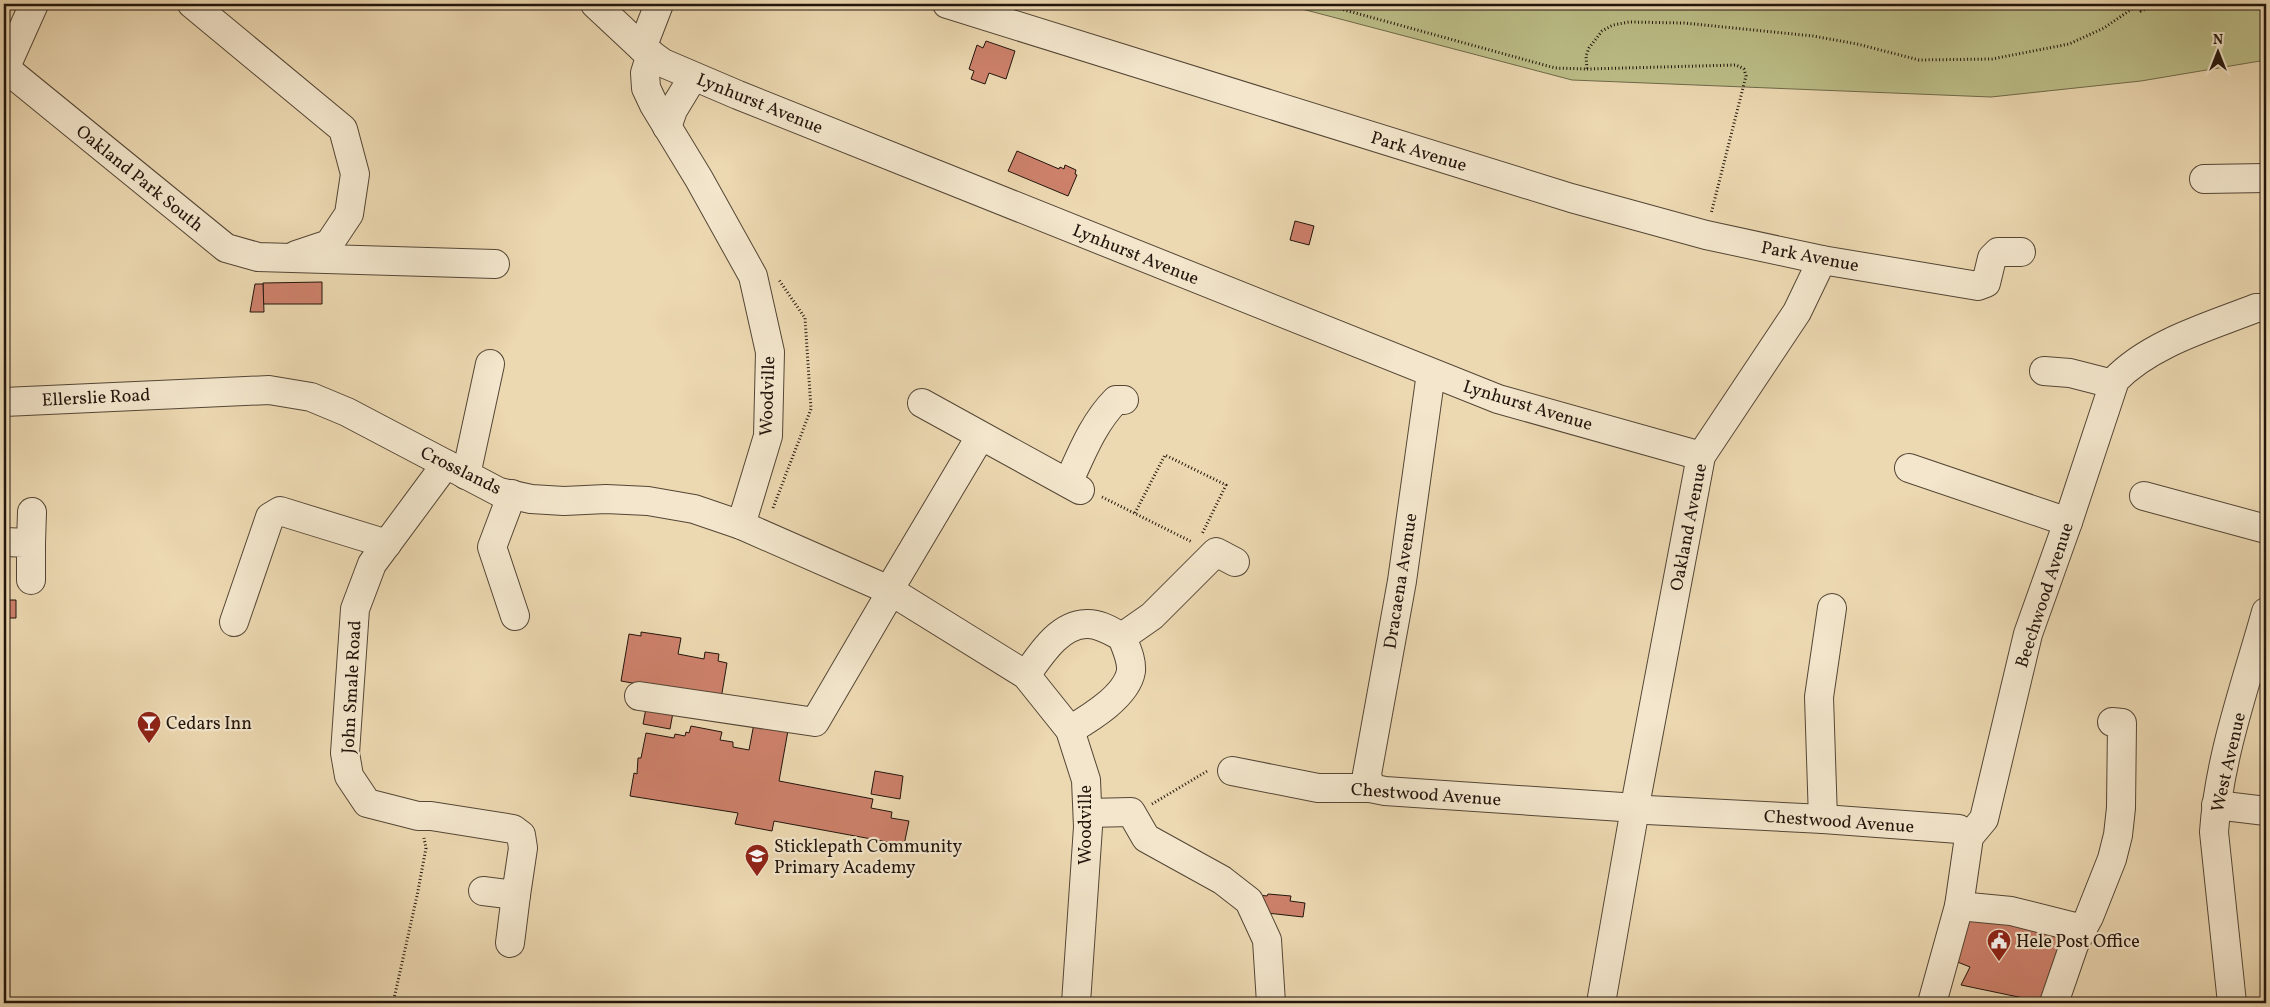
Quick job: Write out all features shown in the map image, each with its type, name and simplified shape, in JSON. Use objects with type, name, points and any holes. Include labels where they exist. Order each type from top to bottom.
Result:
[{"type":"street","name":"Oakland Park South","points":[[34,4],[6,63],[226,248],[258,257],[495,264]]},
{"type":"street","name":"Oakland Park South","points":[[192,4],[343,129],[355,174],[348,214],[328,244],[288,258]]},
{"type":"street","name":"Lynhurst Avenue","points":[[595,4],[646,51],[663,63],[693,77],[1498,399],[1701,456]]},
{"type":"street","points":[[646,51],[660,4]]},
{"type":"street","name":"Park Avenue","points":[[947,4],[1561,195],[1706,235],[1822,260],[1978,286],[1986,283],[1992,258],[1998,252],[2021,252]]},
{"type":"street","name":"Woodville","points":[[646,51],[646,88],[667,127],[700,179],[752,276],[770,352],[768,436],[741,525],[890,591],[1026,675],[1070,730],[1086,780],[1088,813],[1076,1003]]},
{"type":"street","points":[[667,127],[673,110],[693,77]]},
{"type":"street","points":[[2204,179],[2266,178]]},
{"type":"street","name":"Oakland Avenue","points":[[1601,1003],[1635,808],[1701,456],[1797,312],[1822,260]]},
{"type":"street","name":"Beechwood Avenue","points":[[1932,1003],[1959,906],[1976,828],[2028,634],[2068,522],[2114,380],[2129,365],[2175,340],[2256,308],[2266,308]]},
{"type":"street","points":[[456,469],[490,364]]},
{"type":"street","points":[[2044,371],[2070,373],[2113,384]]},
{"type":"street","name":"Dracaena Avenue","points":[[1370,788],[1367,774],[1402,581],[1431,373]]},
{"type":"street","name":"Crosslands","points":[[189,393],[269,390],[311,397],[347,412],[499,492],[531,498],[564,501],[606,498],[648,500],[694,509],[741,525]]},
{"type":"street","name":"Ellerslie Road","points":[[4,402],[189,393]]},
{"type":"street","points":[[922,403],[980,437],[1074,487],[1084,449],[1107,409],[1116,400],[1124,400]]},
{"type":"street","points":[[639,696],[815,722],[980,437]]},
{"type":"street","points":[[1909,468],[2068,522]]},
{"type":"street","name":"John Smale Road","points":[[456,469],[387,544],[372,564],[355,609],[345,753],[349,776],[368,803],[418,816],[431,816],[513,829],[521,835],[523,848],[510,944]]},
{"type":"street","points":[[512,494],[492,548],[515,616]]},
{"type":"street","points":[[2144,496],[2266,529]]},
{"type":"street","points":[[234,622],[270,517],[280,511],[387,544]]},
{"type":"street","points":[[31,580],[32,512]]},
{"type":"street","points":[[4,542],[31,543]]},
{"type":"street","points":[[1122,637],[1152,616],[1215,554]]},
{"type":"street","points":[[1823,819],[1819,696],[1832,608]]},
{"type":"street","name":"West Avenue","points":[[2232,1003],[2214,832],[2216,805],[2221,775],[2266,612]]},
{"type":"street","points":[[1026,675],[1044,650],[1065,630],[1086,624],[1103,627],[1122,637],[1130,656],[1131,671],[1125,689],[1091,718],[1070,730]]},
{"type":"street","points":[[2054,1003],[2074,945],[2083,929],[2112,858],[2118,835],[2121,808],[2122,723],[2112,722]]},
{"type":"street","name":"Chestwood Avenue","points":[[1232,771],[1318,788],[1370,788],[1394,792],[1635,808],[1959,829],[1976,828]]},
{"type":"street","points":[[2216,805],[2266,811]]},
{"type":"street","points":[[1088,813],[1131,812],[1146,838],[1222,880],[1249,901],[1267,940],[1272,1003]]},
{"type":"street","points":[[484,891],[516,895]]},
{"type":"street","points":[[1959,906],[2011,911],[2083,929]]},
{"type":"path","points":[[1323,4],[1555,68],[1736,66],[1744,69],[1746,76],[1706,235]]},
{"type":"path","points":[[1587,69],[1586,56],[1589,48],[1602,31],[1613,25],[1629,22],[1684,22],[1813,36],[1857,44],[1919,60],[1992,58],[2069,44],[2104,28],[2138,5],[2141,11],[2157,4]]},
{"type":"path","points":[[1074,487],[1100,501],[1103,496],[1135,513],[1215,554],[1226,485],[1165,455],[1135,513]]},
{"type":"path","points":[[1131,812],[1151,804],[1220,763],[1232,771]]},
{"type":"path","points":[[393,1003],[418,896],[426,848],[418,816]]},
{"type":"green space","points":[[1283,4],[2266,4],[2266,60],[2141,81],[1991,97],[1572,80]]},
{"type":"building","points":[[986,41],[1015,51],[1006,79],[989,73],[985,84],[971,79],[974,71],[969,69],[977,45],[983,48]]},
{"type":"building","points":[[1017,151],[1059,169],[1060,167],[1064,169],[1065,165],[1076,170],[1075,174],[1077,175],[1068,196],[1008,171]]},
{"type":"building","points":[[1295,221],[1314,226],[1309,245],[1290,240]]},
{"type":"building","points":[[322,282],[322,304],[263,304],[263,283]]},
{"type":"building","points":[[255,284],[263,284],[264,312],[250,312]]},
{"type":"building","points":[[4,576],[8,576],[9,605],[4,605]]},
{"type":"building","points":[[9,600],[16,600],[16,618],[7,618]]},
{"type":"building","points":[[641,632],[681,638],[678,654],[704,659],[705,652],[719,654],[718,661],[727,663],[721,699],[621,681],[629,634],[641,636]]},
{"type":"building","points":[[647,703],[674,707],[670,729],[643,724]]},
{"type":"building","points":[[755,718],[789,725],[779,781],[873,799],[871,808],[892,812],[891,818],[909,821],[904,845],[774,821],[772,831],[735,824],[738,813],[630,796],[634,773],[637,774],[638,758],[641,758],[646,733],[674,738],[675,734],[685,736],[686,732],[689,733],[691,726],[722,732],[720,740],[733,742],[733,747],[749,750]]},
{"type":"building","points":[[875,771],[903,776],[900,799],[871,794]]},
{"type":"building","points":[[1268,894],[1291,896],[1290,901],[1305,903],[1303,917],[1267,913],[1259,895],[1267,896]]},
{"type":"building","points":[[1972,911],[2066,932],[2047,1003],[1961,985],[1970,967],[1955,961]]},
{"type":"place","name":"Cedars Inn","points":[[149,744]]},
{"type":"place","name":"Sticklepath Community Primary Academy","points":[[757,877]]},
{"type":"place","name":"Hele Post Office","points":[[1999,962]]}]
